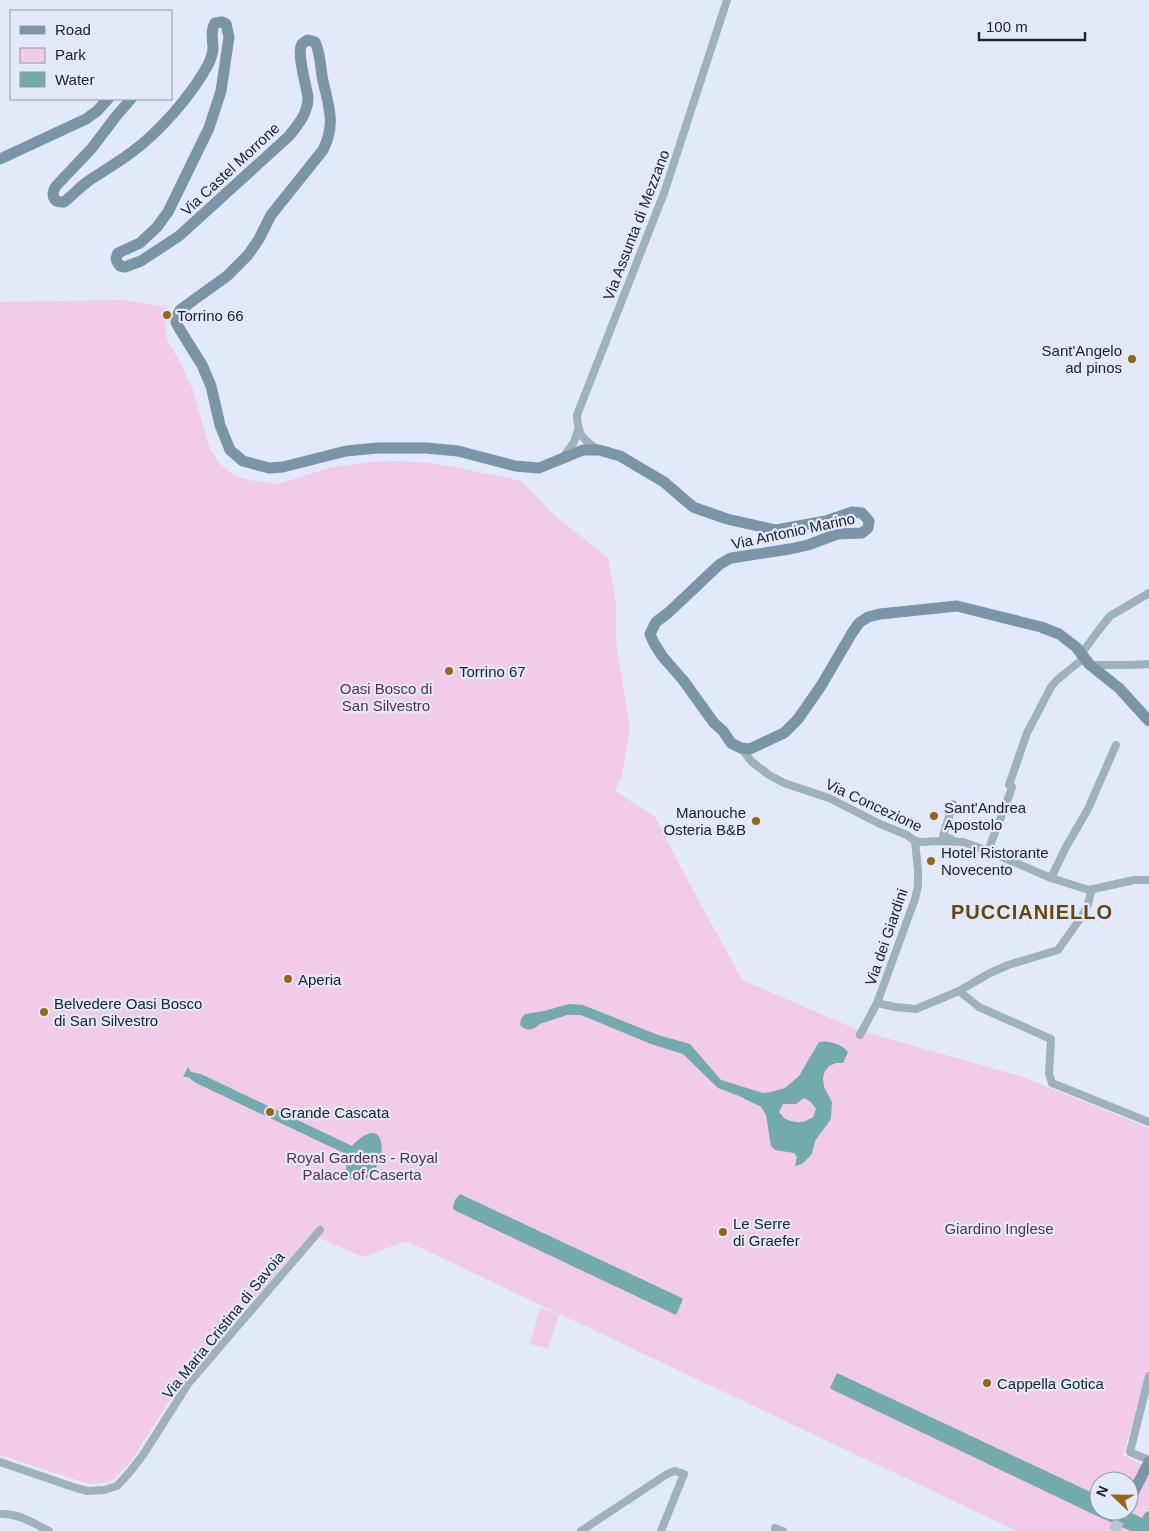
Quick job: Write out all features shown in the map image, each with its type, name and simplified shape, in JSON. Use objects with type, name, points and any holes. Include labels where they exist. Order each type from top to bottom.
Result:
[{"type":"street","name":"Via Assunta di Mezzano","points":[[578,430],[577,414],[664,193],[727,0]]},
{"type":"street","name":"Via Castel Morrone","points":[[130,100],[116,115],[92,148],[56,186],[53,190],[55,200],[64,202],[86,183],[134,151],[148,139],[191,93],[211,57],[213,26],[219,22],[226,24],[229,37],[221,91],[209,128],[168,212],[157,227],[140,243],[118,253],[117,262],[120,266],[126,267],[141,261],[179,236],[289,136],[301,121],[308,99],[300,48],[308,40],[312,40],[319,50],[331,120],[328,140],[319,156],[271,215],[259,239],[248,255],[227,276],[184,306],[176,316],[176,322],[181,334],[202,365],[211,386],[220,425],[230,450],[243,461],[269,468],[283,467],[346,451],[404,448],[458,451],[523,467],[539,468],[560,460]]},
{"type":"street","points":[[0,159],[74,126],[96,111],[107,100]]},
{"type":"street","points":[[578,430],[586,441],[599,450]]},
{"type":"street","points":[[560,460],[574,442],[578,430]]},
{"type":"street","name":"Via Antonio Marino","points":[[560,460],[583,450],[599,450],[620,456],[664,482],[693,507],[727,519],[776,530],[826,521],[852,512],[862,513],[869,521],[868,528],[862,533],[837,534],[808,545],[731,558],[720,564],[656,622],[650,634],[662,656],[683,680],[714,723],[731,742],[741,748]]},
{"type":"street","points":[[988,850],[1012,787],[1009,784],[1027,733],[1051,687],[1057,680],[1085,659],[1098,630],[1110,616],[1149,592]]},
{"type":"street","points":[[741,748],[750,749],[769,741],[784,733],[798,720],[821,686],[852,633],[859,623],[868,617],[957,606],[1041,627],[1059,634],[1119,688],[1149,721]]},
{"type":"street","points":[[1085,659],[1131,666],[1149,664]]},
{"type":"street","points":[[1052,878],[1062,855],[1088,809],[1116,744]]},
{"type":"street","name":"Via Concezione","points":[[741,748],[752,762],[769,775],[784,783],[829,798],[915,841],[956,840],[988,850],[1052,878],[1080,887],[1092,889],[1134,880],[1149,880]]},
{"type":"street","points":[[953,804],[943,836],[956,840]]},
{"type":"street","name":"Via dei Giardini","points":[[915,841],[918,870],[918,886],[915,899],[877,1003],[895,1008],[916,1009],[959,991],[1008,964],[1058,950],[1082,916],[1092,889]]},
{"type":"street","points":[[959,991],[980,1008],[1051,1039],[1049,1074],[1052,1083],[1149,1122]]},
{"type":"street","points":[[860,1035],[877,1003]]},
{"type":"street","name":"Via Maria Cristina di Savoia","points":[[0,1462],[88,1491],[104,1490],[117,1486],[129,1474],[188,1384],[320,1230]]},
{"type":"street","points":[[1139,1482],[1149,1461],[1130,1452],[1149,1376]]},
{"type":"street","points":[[581,1531],[667,1474],[675,1471],[684,1474],[661,1531]]},
{"type":"street","points":[[0,1514],[10,1513],[19,1515],[49,1531]]},
{"type":"green space","points":[[124,300],[168,307],[164,318],[167,340],[193,390],[208,444],[218,462],[233,475],[248,480],[279,484],[328,468],[369,462],[396,461],[432,463],[521,481],[555,516],[608,558],[616,602],[616,641],[630,728],[622,775],[615,791],[655,817],[742,980],[858,1030],[1020,1076],[1149,1128],[1149,1368],[1123,1455],[1149,1468],[1149,1531],[1017,1531],[406,1241],[363,1257],[324,1240],[314,1231],[183,1380],[129,1464],[113,1480],[89,1484],[0,1455],[0,302]]},
{"type":"green space","points":[[540,1308],[559,1314],[548,1349],[530,1344]]},
{"type":"water","points":[[569,1004],[583,1005],[658,1035],[690,1044],[721,1080],[763,1093],[785,1088],[799,1076],[819,1042],[835,1043],[848,1052],[843,1063],[829,1066],[825,1071],[823,1077],[824,1087],[832,1102],[831,1119],[815,1141],[812,1154],[802,1164],[795,1166],[797,1157],[794,1153],[775,1150],[771,1146],[766,1115],[761,1107],[718,1088],[683,1054],[651,1044],[581,1015],[567,1015],[530,1029],[525,1029],[520,1025],[521,1019],[525,1014]],"holes":[[[804,1098],[811,1102],[816,1109],[813,1117],[806,1121],[796,1122],[785,1119],[779,1112],[783,1104],[796,1104]]]},
{"type":"water","points":[[188,1067],[191,1072],[201,1074],[352,1146],[364,1136],[373,1133],[379,1137],[382,1144],[378,1165],[372,1174],[363,1180],[353,1181],[347,1175],[348,1155],[196,1083],[188,1077],[183,1077]]},
{"type":"water","points":[[460,1194],[682,1298],[676,1315],[456,1211],[453,1209],[454,1203]]},
{"type":"water","points":[[837,1373],[1089,1491],[1089,1512],[833,1390],[830,1388]]},
{"type":"water","points":[[1149,1511],[1149,1531],[1131,1531],[1108,1521],[1139,1521],[1139,1516],[1142,1518]]},
{"type":"tunnel","points":[[1114,1531],[1119,1521]]},
{"type":"place","name":"Torrino 66","points":[[167,315]]},
{"type":"place","name":"Sant'Angelo ad pinos","points":[[1132,359]]},
{"type":"place","name":"Torrino 67","points":[[449,671]]},
{"type":"place","name":"Sant'Andrea Apostolo","points":[[934,816]]},
{"type":"place","name":"Manouche Osteria B&B","points":[[756,821]]},
{"type":"place","name":"Hotel Ristorante Novecento","points":[[931,861]]},
{"type":"place","name":"Aperia","points":[[288,979]]},
{"type":"place","name":"Belvedere Oasi Bosco di San Silvestro","points":[[44,1012]]},
{"type":"place","name":"Grande Cascata","points":[[270,1112]]},
{"type":"place","name":"Le Serre di Graefer","points":[[723,1232]]},
{"type":"place","name":"Cappella Gotica","points":[[987,1383]]},
{"type":"district","name":"PUCCIANIELLO","points":[[1032,912]]},
{"type":"park label","name":"Oasi Bosco di San Silvestro","points":[[386,696]]},
{"type":"park label","name":"Royal Gardens - Royal Palace of Caserta","points":[[362,1166]]},
{"type":"park label","name":"Giardino Inglese","points":[[999,1228]]}]
